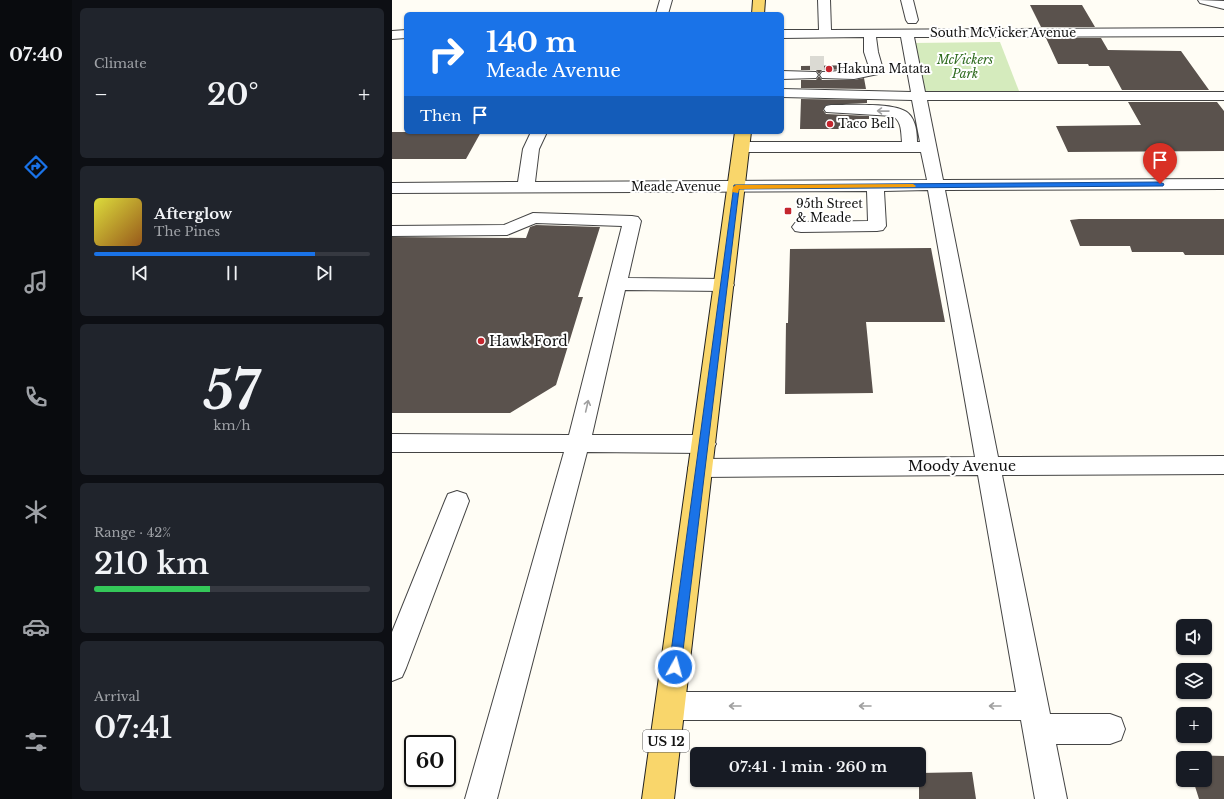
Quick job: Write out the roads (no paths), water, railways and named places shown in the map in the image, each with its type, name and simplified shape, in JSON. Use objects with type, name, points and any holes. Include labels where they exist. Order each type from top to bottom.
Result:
[{"type":"main road","points":[[758,12],[759,0]]},
{"type":"main road","name":"US 12","points":[[658,799],[742,139]]},
{"type":"street","points":[[663,12],[666,0]]},
{"type":"street","points":[[824,0],[829,20],[825,33]]},
{"type":"street","points":[[907,0],[912,20],[911,33],[920,96],[920,147]]},
{"type":"street","points":[[1204,0],[1224,5]]},
{"type":"street","points":[[896,20],[912,20]]},
{"type":"street","name":"South McVicker Avenue","points":[[784,34],[1224,32]]},
{"type":"street","points":[[828,67],[860,75],[872,72],[875,69],[875,62],[867,56],[870,33]]},
{"type":"street","points":[[392,34],[404,34]]},
{"type":"street","points":[[784,63],[811,69],[784,75]]},
{"type":"street","points":[[784,93],[920,96],[1224,96]]},
{"type":"street","points":[[798,94],[812,104],[824,109],[891,111],[903,116],[920,147],[937,186],[1051,799]]},
{"type":"street","points":[[526,188],[531,149],[538,134]]},
{"type":"street","points":[[742,139],[920,147]]},
{"type":"street","name":"Meade Avenue","points":[[392,188],[1224,184]]},
{"type":"street","points":[[801,227],[877,226],[875,186]]},
{"type":"street","points":[[392,231],[507,230],[533,218],[632,221],[578,444],[481,799]]},
{"type":"street","points":[[616,284],[724,285]]},
{"type":"street","name":"Moody Avenue","points":[[392,444],[578,444],[702,456],[989,466],[1224,465]]},
{"type":"street","points":[[393,662],[457,501]]},
{"type":"street","points":[[670,706],[1036,717],[1110,729]]},
{"type":"tunnel","points":[[810,63],[826,63]]},
{"type":"place","name":"Hakuna Matata","points":[[829,69]]},
{"type":"place","name":"Taco Bell","points":[[830,124]]},
{"type":"place","name":"95th Street & Meade","points":[[788,211]]},
{"type":"place","name":"Hawk Ford","points":[[481,341]]},
{"type":"park label","name":"McVickers Park","points":[[965,67]]}]
